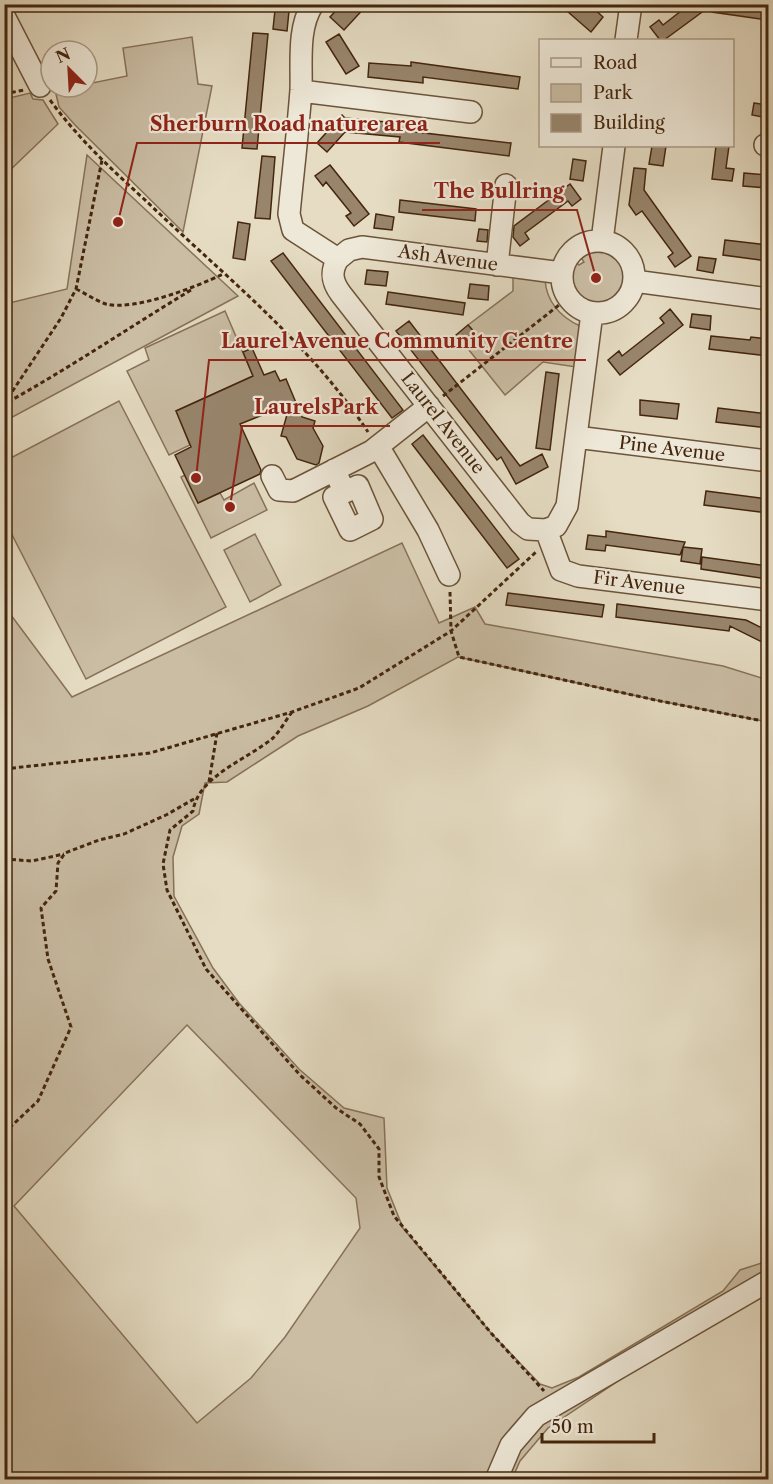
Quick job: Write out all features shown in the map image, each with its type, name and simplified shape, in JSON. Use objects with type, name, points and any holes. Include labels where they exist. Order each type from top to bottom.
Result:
[{"type":"street","points":[[626,39],[631,4]]},
{"type":"street","points":[[311,7],[302,40],[301,91],[289,214],[293,230],[338,259]]},
{"type":"street","points":[[4,16],[39,84]]},
{"type":"street","points":[[301,91],[471,112]]},
{"type":"street","points":[[602,241],[614,147]]},
{"type":"street","points":[[496,265],[506,185]]},
{"type":"street","points":[[602,241],[623,251],[630,261],[634,281],[630,293],[620,305],[606,312],[592,313],[580,308],[568,298],[563,286],[562,273],[566,259],[574,249],[587,242],[602,241]]},
{"type":"street","name":"Ash Avenue","points":[[338,259],[349,250],[362,247],[562,273]]},
{"type":"street","name":"Laurel Avenue","points":[[338,259],[332,268],[334,284],[520,523],[544,534]]},
{"type":"street","points":[[634,281],[768,299]]},
{"type":"street","points":[[544,534],[556,526],[567,506],[592,313]]},
{"type":"street","points":[[272,476],[279,490],[293,491],[378,446],[429,406]]},
{"type":"street","name":"Pine Avenue","points":[[576,437],[768,461]]},
{"type":"street","points":[[378,446],[428,530],[449,575]]},
{"type":"street","points":[[334,470],[345,492]]},
{"type":"street","name":"Fir Avenue","points":[[544,534],[561,570],[568,574],[768,600]]},
{"type":"street","points":[[496,1479],[511,1445],[536,1416],[768,1281]]},
{"type":"path","points":[[49,99],[68,125],[102,160],[309,355],[378,446]]},
{"type":"path","points":[[6,403],[61,318],[76,289],[102,160]]},
{"type":"path","points":[[6,403],[75,364],[128,328],[191,290],[223,274]]},
{"type":"path","points":[[76,289],[106,304],[142,302],[191,290]]},
{"type":"path","points":[[429,406],[568,298]]},
{"type":"path","points":[[4,770],[150,753],[292,712],[359,688],[451,631],[544,534]]},
{"type":"path","points":[[449,575],[451,631],[459,657],[768,722]]},
{"type":"path","points":[[4,859],[32,861],[65,853],[99,840],[124,834],[166,815],[195,798],[209,783],[273,737],[292,712]]},
{"type":"path","points":[[209,783],[217,734]]},
{"type":"path","points":[[195,798],[193,811],[170,830],[163,864],[167,890],[206,969],[300,1075],[336,1108],[360,1124],[379,1149],[379,1178],[393,1216],[491,1333],[540,1384],[550,1406]]},
{"type":"path","points":[[4,1133],[38,1101],[71,1027],[48,959],[41,908],[56,891],[58,863],[65,853]]},
{"type":"green space","points":[[192,37],[198,84],[212,86],[183,232],[59,107],[57,99],[99,99],[99,82],[127,76],[123,48]]},
{"type":"green space","points":[[30,93],[33,99],[43,100],[58,124],[5,175],[5,99]]},
{"type":"green space","points":[[87,155],[238,296],[5,421],[5,304],[67,289]]},
{"type":"green space","points":[[587,249],[612,253],[624,264],[625,278],[618,291],[607,301],[592,305],[578,299],[567,280],[573,259],[579,265],[584,262],[579,255]]},
{"type":"green space","points":[[513,276],[545,279],[548,294],[555,307],[566,318],[580,326],[576,367],[543,362],[505,395],[465,345],[477,335],[468,325],[513,291]]},
{"type":"green space","points":[[225,311],[253,376],[176,411],[190,445],[169,455],[127,371],[149,360],[145,348]]},
{"type":"green space","points":[[119,401],[226,607],[86,679],[5,521],[5,461]]},
{"type":"green space","points":[[185,475],[198,503],[220,493],[224,500],[254,483],[267,510],[211,538],[181,477]]},
{"type":"green space","points":[[255,534],[281,585],[250,602],[224,550]]},
{"type":"green space","points":[[402,543],[439,623],[475,607],[485,624],[723,666],[768,680],[768,722],[458,657],[368,706],[298,736],[227,782],[205,783],[199,814],[182,826],[173,857],[174,896],[213,968],[239,1003],[299,1069],[344,1108],[384,1118],[387,1188],[403,1228],[491,1333],[540,1384],[552,1388],[579,1377],[723,1291],[740,1270],[768,1261],[768,1294],[663,1351],[548,1428],[520,1461],[512,1479],[5,1479],[5,607],[72,697]],"holes":[[[187,1025],[356,1198],[360,1228],[285,1337],[251,1378],[197,1423],[14,1206]]]},
{"type":"building","points":[[342,4],[368,4],[344,30],[330,17]]},
{"type":"building","points":[[559,4],[589,4],[603,17],[591,32]]},
{"type":"building","points":[[690,4],[713,4],[665,39],[659,39],[650,27],[659,20],[663,25]]},
{"type":"building","points":[[713,4],[768,6],[768,20],[712,12]]},
{"type":"building","points":[[275,10],[289,11],[287,31],[273,29]]},
{"type":"building","points":[[253,33],[268,34],[257,149],[242,148]]},
{"type":"building","points":[[339,34],[359,66],[346,74],[326,42]]},
{"type":"building","points":[[411,62],[520,77],[518,89],[423,77],[423,83],[368,77],[369,63],[411,66]]},
{"type":"building","points":[[754,103],[768,105],[768,118],[752,115]]},
{"type":"building","points":[[342,115],[345,118],[417,125],[416,132],[511,143],[509,156],[399,142],[400,137],[345,132],[327,152],[317,143]]},
{"type":"building","points":[[652,147],[666,147],[663,166],[649,164]]},
{"type":"building","points":[[716,147],[729,147],[726,168],[734,169],[732,181],[712,179]]},
{"type":"building","points":[[262,156],[275,157],[270,219],[255,218]]},
{"type":"building","points":[[573,159],[586,161],[583,181],[570,179]]},
{"type":"building","points":[[330,165],[369,214],[354,226],[346,216],[351,213],[326,182],[323,186],[315,176]]},
{"type":"building","points":[[634,168],[646,169],[644,190],[691,256],[675,267],[668,257],[673,253],[642,211],[636,215],[629,205]]},
{"type":"building","points":[[744,173],[768,175],[768,188],[743,186]]},
{"type":"building","points":[[570,184],[581,199],[572,206],[568,201],[525,233],[529,239],[520,246],[513,237],[514,226]]},
{"type":"building","points":[[400,200],[476,209],[475,221],[399,212]]},
{"type":"building","points":[[376,214],[394,217],[392,230],[374,228]]},
{"type":"building","points":[[238,222],[250,224],[245,260],[233,258]]},
{"type":"building","points":[[479,229],[488,230],[487,242],[477,241]]},
{"type":"building","points":[[725,240],[768,245],[768,261],[723,255]]},
{"type":"building","points":[[283,253],[403,410],[392,418],[271,261]]},
{"type":"building","points":[[699,257],[716,259],[713,273],[697,270]]},
{"type":"building","points":[[367,270],[388,272],[386,286],[365,284]]},
{"type":"building","points":[[470,284],[489,286],[488,300],[468,298]]},
{"type":"building","points":[[388,292],[465,303],[463,315],[386,304]]},
{"type":"building","points":[[670,309],[683,325],[620,375],[608,360],[619,351],[622,356],[664,323],[660,318]]},
{"type":"building","points":[[692,314],[711,316],[710,330],[690,327]]},
{"type":"building","points":[[409,321],[520,466],[542,454],[548,467],[516,484],[501,457],[497,460],[396,331]]},
{"type":"building","points":[[468,325],[477,335],[465,345],[456,335]]},
{"type":"building","points":[[711,336],[750,340],[751,337],[768,339],[768,356],[709,349]]},
{"type":"building","points":[[252,348],[264,375],[275,371],[280,381],[286,379],[302,417],[315,421],[313,428],[323,446],[319,463],[316,465],[297,459],[286,437],[281,436],[290,404],[240,424],[261,470],[260,474],[198,503],[175,455],[191,447],[176,411],[253,376],[243,352]]},
{"type":"building","points":[[546,372],[559,374],[550,450],[536,448]]},
{"type":"building","points":[[640,400],[679,404],[677,419],[640,415]]},
{"type":"building","points":[[718,408],[768,414],[768,428],[716,422]]},
{"type":"building","points":[[423,435],[519,559],[507,568],[412,444]]},
{"type":"building","points":[[706,491],[768,499],[768,513],[704,505]]},
{"type":"building","points":[[606,531],[685,542],[680,555],[606,545],[605,551],[586,549],[588,535],[606,537]]},
{"type":"building","points":[[683,547],[702,549],[700,564],[681,561]]},
{"type":"building","points":[[702,557],[768,566],[768,579],[701,569]]},
{"type":"building","points":[[508,593],[604,605],[602,617],[506,605]]},
{"type":"building","points":[[617,604],[746,620],[768,631],[768,645],[730,626],[729,631],[616,617]]},
{"type":"place","name":"Sherburn Road nature area","points":[[118,222]]},
{"type":"place","name":"The Bullring","points":[[596,278]]},
{"type":"place","name":"Laurel Avenue Community Centre","points":[[196,478]]},
{"type":"place","name":"LaurelsPark","points":[[230,507]]}]
